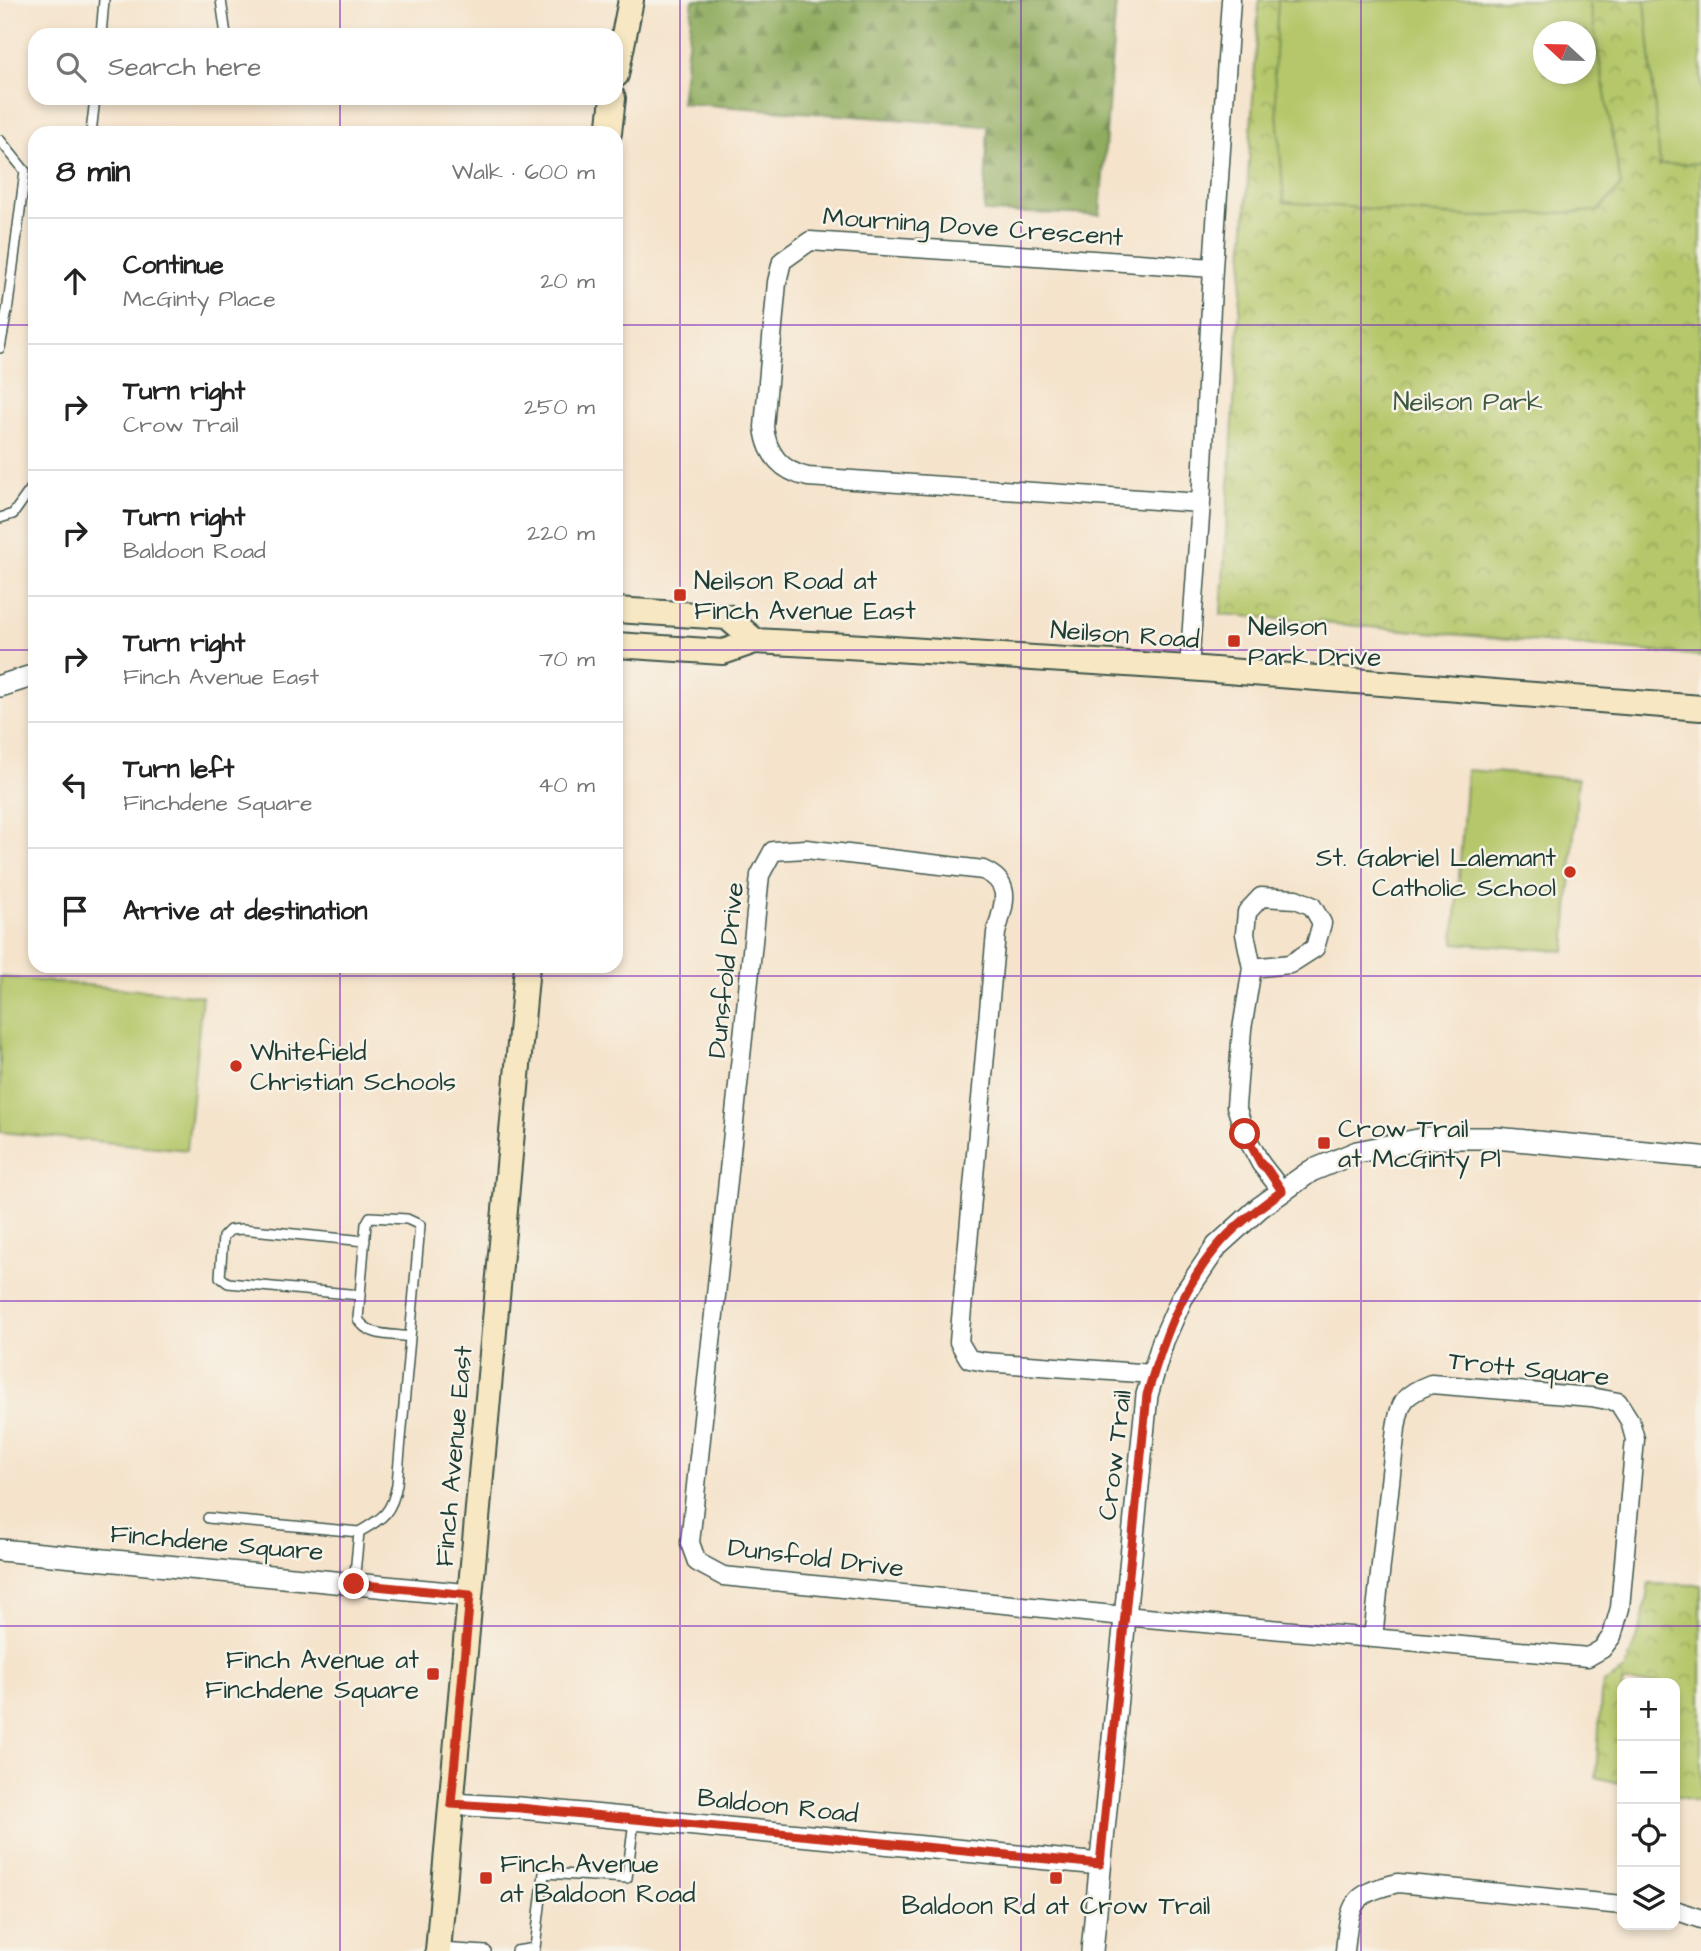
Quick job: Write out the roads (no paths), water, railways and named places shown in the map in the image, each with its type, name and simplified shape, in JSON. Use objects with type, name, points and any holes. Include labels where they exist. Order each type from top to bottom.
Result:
[{"type":"main road","points":[[623,40],[631,0]]},
{"type":"main road","points":[[610,126],[612,105]]},
{"type":"main road","points":[[623,610],[727,617],[755,641]]},
{"type":"main road","name":"Neilson Road","points":[[623,645],[723,652],[755,641],[1189,668],[1701,708]]},
{"type":"main road","name":"Finch Avenue East","points":[[439,1950],[526,973]]},
{"type":"street","points":[[1189,668],[1231,0]]},
{"type":"street","name":"Mourning Dove Crescent","points":[[1201,503],[808,477],[793,474],[772,455],[764,427],[777,282],[782,261],[810,242],[1213,268]]},
{"type":"street","points":[[0,686],[28,677]]},
{"type":"street","name":"Dunsfold Drive","points":[[1124,1616],[723,1576],[697,1562],[690,1544],[760,875],[773,851],[806,849],[983,870],[1000,879],[1004,888],[1004,902],[996,933],[959,1342],[970,1359],[985,1362],[1153,1374]]},
{"type":"street","points":[[1252,968],[1290,964],[1315,948],[1322,923],[1312,906],[1296,900],[1261,897],[1247,912],[1245,934],[1252,968],[1242,1029],[1236,1106],[1245,1134],[1261,1164],[1282,1191]]},
{"type":"street","name":"Crow Trail","points":[[1092,1951],[1147,1395],[1163,1341],[1181,1298],[1217,1246],[1252,1213],[1311,1171],[1357,1152],[1428,1138],[1495,1138],[1701,1157]]},
{"type":"street","name":"Trott Square","points":[[1124,1616],[1588,1657],[1602,1649],[1612,1636],[1620,1608],[1635,1439],[1630,1421],[1618,1402],[1591,1397],[1431,1384],[1408,1395],[1399,1406],[1373,1638]]},
{"type":"street","name":"Finchdene Square","points":[[0,1550],[470,1595]]},
{"type":"street","name":"Baldoon Road","points":[[451,1804],[1100,1864]]},
{"type":"street","points":[[1345,1951],[1350,1917],[1361,1895],[1374,1888],[1398,1883],[1617,1905]]},
{"type":"street","points":[[1680,1912],[1701,1919]]},
{"type":"lane","points":[[102,28],[104,0]]},
{"type":"lane","points":[[221,0],[225,28]]},
{"type":"lane","points":[[93,126],[94,105]]},
{"type":"lane","points":[[0,140],[25,171],[0,348]]},
{"type":"lane","points":[[0,518],[13,514],[28,493]]},
{"type":"lane","points":[[208,1518],[359,1532],[380,1520],[394,1503],[410,1337],[420,1225],[407,1219],[370,1217],[366,1224],[358,1319],[362,1327],[370,1332],[410,1337]]},
{"type":"lane","points":[[360,1295],[228,1283],[220,1276],[223,1237],[230,1230],[243,1230],[365,1241]]},
{"type":"lane","points":[[354,1584],[359,1532]]},
{"type":"lane","points":[[516,1951],[535,1948],[544,1872],[626,1878],[634,1819]]},
{"type":"lane","points":[[439,1950],[486,1951]]},
{"type":"place","name":"Neilson Road at Finch Avenue East","points":[[680,595]]},
{"type":"place","name":"Neilson Park Drive","points":[[1234,641]]},
{"type":"place","name":"St. Gabriel Lalemant Catholic School","points":[[1570,872]]},
{"type":"place","name":"Whitefield Christian Schools","points":[[236,1066]]},
{"type":"place","name":"Crow Trail at McGinty Pl","points":[[1324,1143]]},
{"type":"place","name":"Finch Avenue at Finchdene Square","points":[[433,1674]]},
{"type":"place","name":"Finch Avenue at Baldoon Road","points":[[486,1878]]},
{"type":"place","name":"Baldoon Rd at Crow Trail","points":[[1056,1878]]},
{"type":"park label","name":"Neilson Park","points":[[1468,401]]}]
